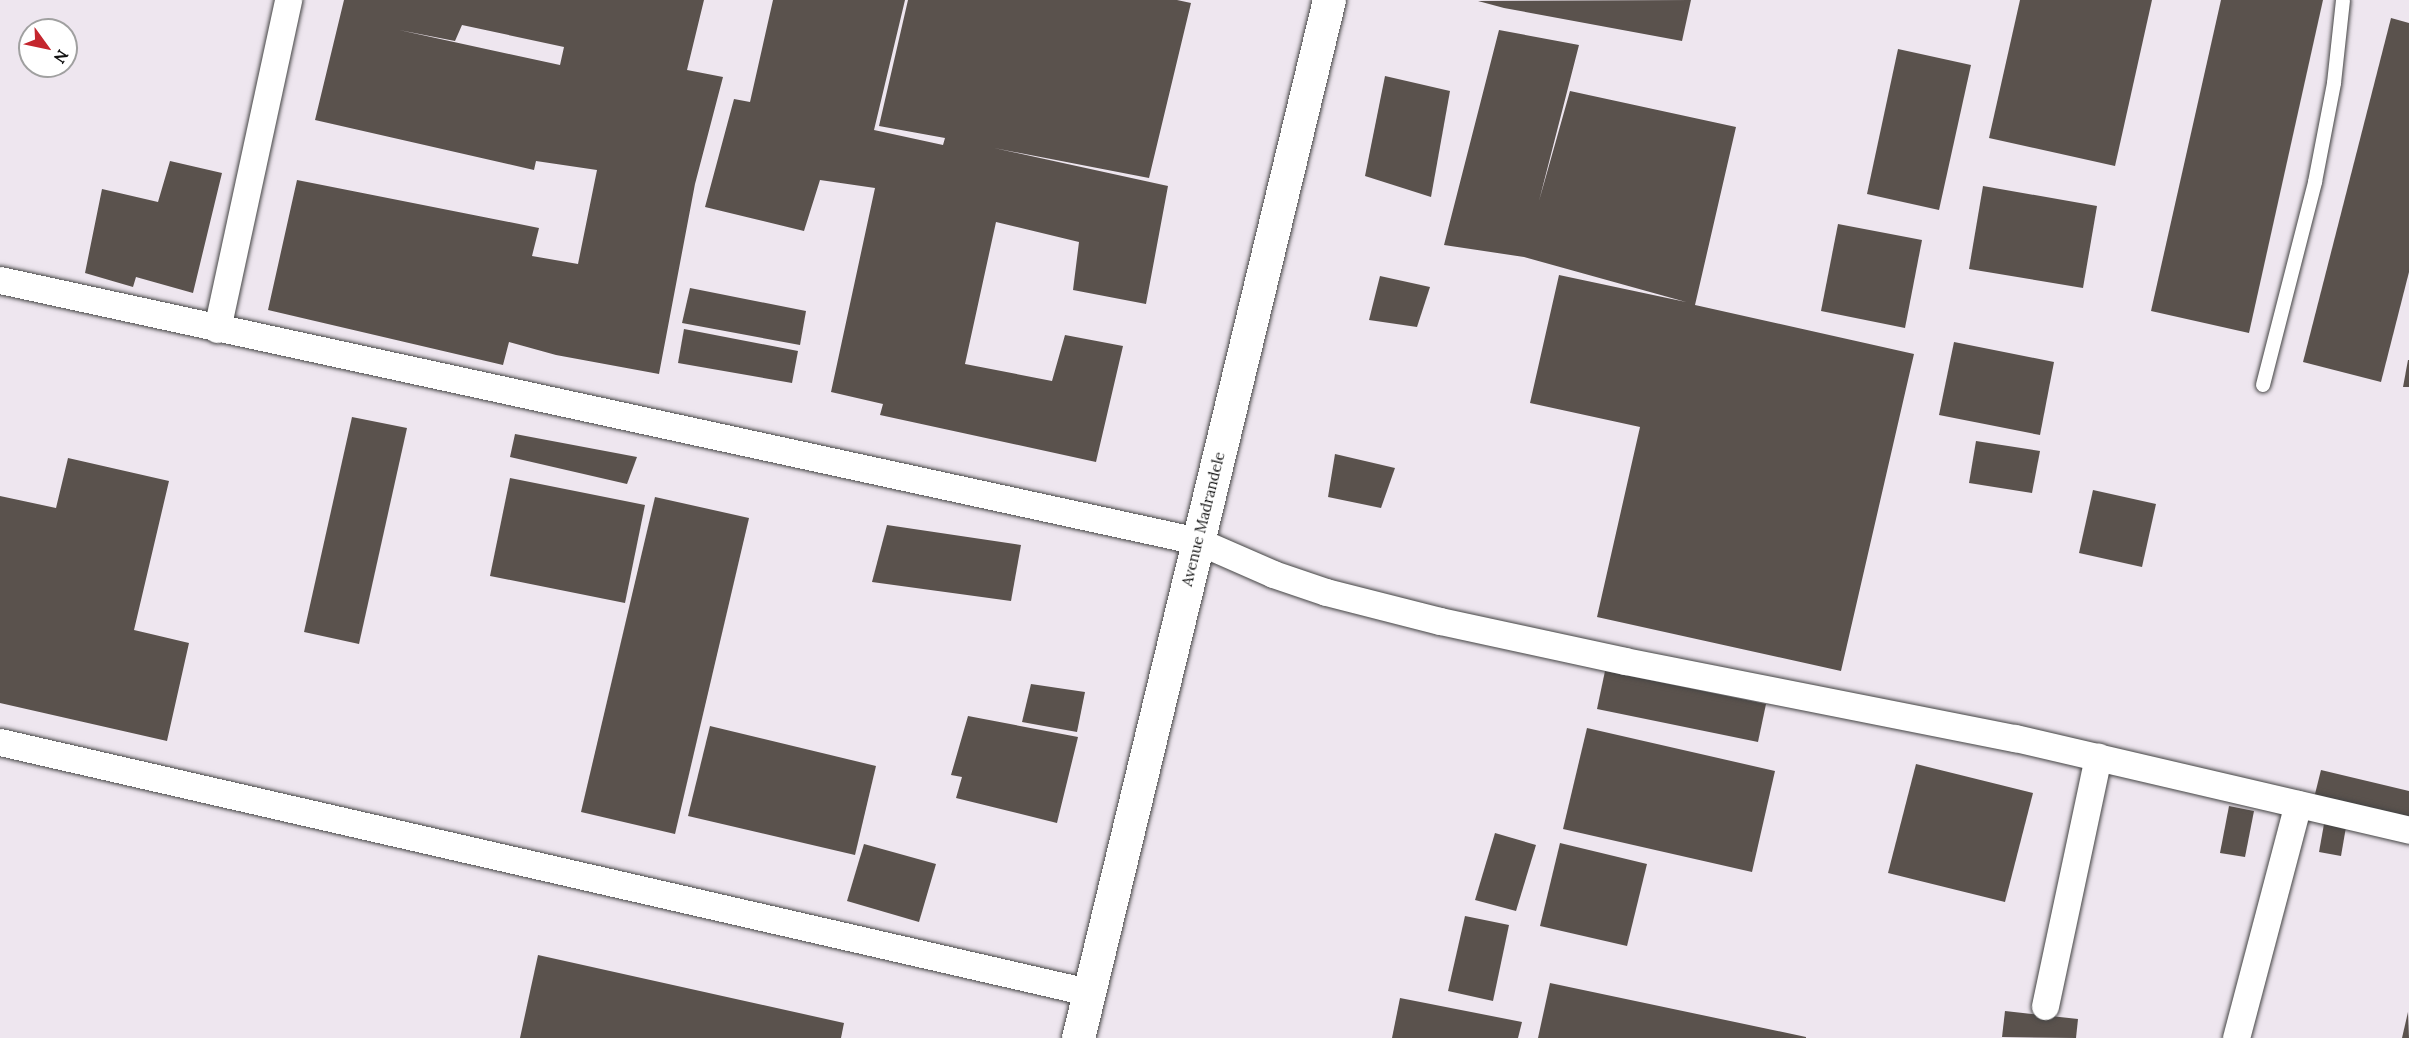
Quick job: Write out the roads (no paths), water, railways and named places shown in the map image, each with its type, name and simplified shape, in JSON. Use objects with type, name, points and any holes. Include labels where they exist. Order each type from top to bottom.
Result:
[{"type":"street","points":[[217,329],[288,0]]},
{"type":"street","name":"Avenue Madrandele","points":[[1078,1038],[1329,0]]},
{"type":"street","points":[[0,280],[1197,542],[1273,574],[1326,592],[1440,621],[1625,661],[2014,738],[2409,830]]},
{"type":"street","points":[[0,742],[1088,992]]},
{"type":"street","points":[[2045,1006],[2098,757]]},
{"type":"street","points":[[2236,1038],[2298,804]]},
{"type":"lane","points":[[2263,384],[2315,182],[2334,83],[2343,0]]}]
